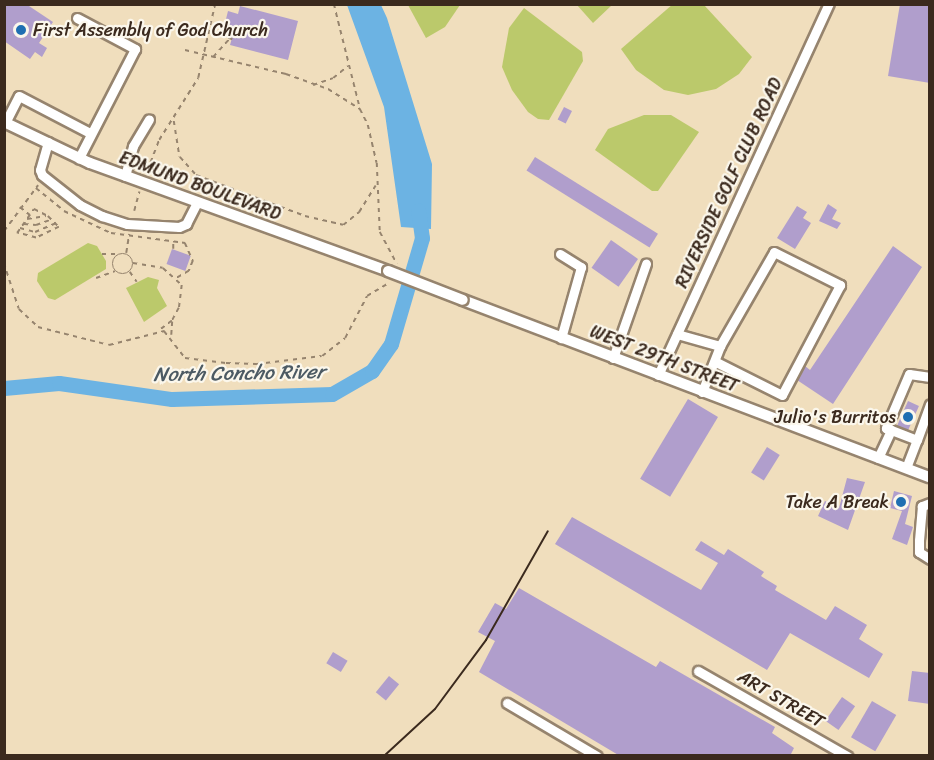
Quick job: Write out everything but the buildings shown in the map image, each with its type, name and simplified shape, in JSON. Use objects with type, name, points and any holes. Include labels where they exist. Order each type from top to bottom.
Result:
[{"type":"main road","name":"EDMUND BOULEVARD","points":[[5,123],[79,158],[125,176],[393,268]]},
{"type":"main road","name":"WEST 29TH STREET","points":[[393,268],[463,300],[930,477]]},
{"type":"street","name":"RIVERSIDE GOLF CLUB ROAD","points":[[658,375],[829,4]]},
{"type":"street","points":[[77,18],[135,49],[79,158]]},
{"type":"street","points":[[5,123],[19,96],[90,133]]},
{"type":"street","points":[[125,176],[133,146],[148,119]]},
{"type":"street","points":[[48,142],[40,170],[45,178],[80,205],[127,224],[179,228],[186,224],[197,202]]},
{"type":"street","points":[[702,392],[716,362],[720,346],[774,252],[840,285],[782,395],[716,362]]},
{"type":"street","points":[[560,254],[581,267],[561,338]]},
{"type":"street","points":[[613,358],[646,264]]},
{"type":"street","points":[[677,334],[720,346]]},
{"type":"street","points":[[917,440],[886,428],[909,374],[930,377]]},
{"type":"street","points":[[906,468],[930,404]]},
{"type":"street","points":[[878,458],[891,430]]},
{"type":"street","points":[[930,503],[922,506],[925,528],[919,552],[930,559]]},
{"type":"street","name":"ART STREET","points":[[698,670],[844,755]]},
{"type":"street","points":[[507,703],[597,756]]},
{"type":"path","points":[[147,171],[159,140],[174,121],[206,56],[215,4]]},
{"type":"path","points":[[229,4],[243,5]]},
{"type":"path","points":[[291,4],[298,4]]},
{"type":"path","points":[[334,4],[361,111],[377,163],[376,184],[381,207],[380,232],[393,268]]},
{"type":"path","points":[[212,31],[231,38],[213,57]]},
{"type":"path","points":[[185,50],[313,85],[330,91],[361,111]]},
{"type":"path","points":[[313,85],[333,78],[349,66]]},
{"type":"path","points":[[174,121],[180,158],[196,175],[305,216],[343,225],[359,212],[376,184]]},
{"type":"path","points":[[4,231],[19,206],[45,178]]},
{"type":"path","points":[[36,188],[79,220],[128,238],[185,243],[193,256],[189,271],[177,278]]},
{"type":"path","points":[[134,211],[140,190]]},
{"type":"path","points":[[19,206],[30,215]]},
{"type":"path","points":[[36,209],[47,215],[59,227],[36,238],[18,234],[23,223],[36,209]]},
{"type":"path","points":[[27,219],[37,219],[47,215]]},
{"type":"path","points":[[37,219],[38,225]]},
{"type":"path","points":[[23,223],[30,226],[38,225],[51,219]]},
{"type":"path","points":[[46,223],[48,228]]},
{"type":"path","points":[[20,228],[35,232],[56,223]]},
{"type":"path","points":[[29,232],[30,226]]},
{"type":"path","points":[[43,230],[45,235]]},
{"type":"path","points":[[125,254],[130,231]]},
{"type":"path","points":[[35,232],[36,238]]},
{"type":"path","points":[[173,242],[173,249]]},
{"type":"path","points":[[102,254],[125,254]]},
{"type":"path","points":[[125,254],[133,263],[163,268],[177,278],[182,285],[182,297],[172,321],[171,337]]},
{"type":"path","points":[[116,270],[113,261],[119,255]]},
{"type":"path","points":[[4,263],[19,309],[38,327],[109,345],[164,331],[188,359],[257,364],[316,358],[345,338],[367,296],[389,283]]},
{"type":"path","points":[[129,271],[133,263]]},
{"type":"path","points":[[163,268],[167,265]]},
{"type":"path","points":[[96,278],[116,270],[129,271],[137,282]]},
{"type":"path","points":[[155,332],[172,321]]},
{"type":"green space","points":[[673,4],[704,5],[752,57],[739,74],[716,89],[688,95],[664,90],[636,70],[621,49]]},
{"type":"green space","points":[[408,5],[460,5],[445,27],[426,38]]},
{"type":"green space","points":[[577,5],[612,5],[593,23]]},
{"type":"green space","points":[[524,8],[582,52],[583,61],[549,120],[538,119],[528,112],[512,90],[502,67],[509,28]]},
{"type":"green space","points":[[644,115],[671,115],[699,132],[658,191],[652,191],[595,150],[608,129]]},
{"type":"green space","points":[[88,243],[97,246],[106,261],[106,269],[55,300],[48,298],[37,281],[38,273]]},
{"type":"green space","points":[[148,277],[159,280],[157,288],[167,306],[144,322],[126,288]]},
{"type":"water","points":[[347,5],[381,5],[387,18],[432,164],[431,229],[401,227],[384,107]]},
{"type":"waterway","name":"North Concho River","points":[[4,388],[59,383],[172,399],[332,394],[372,371],[391,344],[422,238],[418,210]]},
{"type":"railway","points":[[384,756],[435,709],[486,640],[548,531]]},
{"type":"place","name":"First Assembly of God Church","points":[[21,30]]},
{"type":"place","name":"Julio's Burritos","points":[[908,417]]},
{"type":"place","name":"Take A Break","points":[[901,502]]}]
